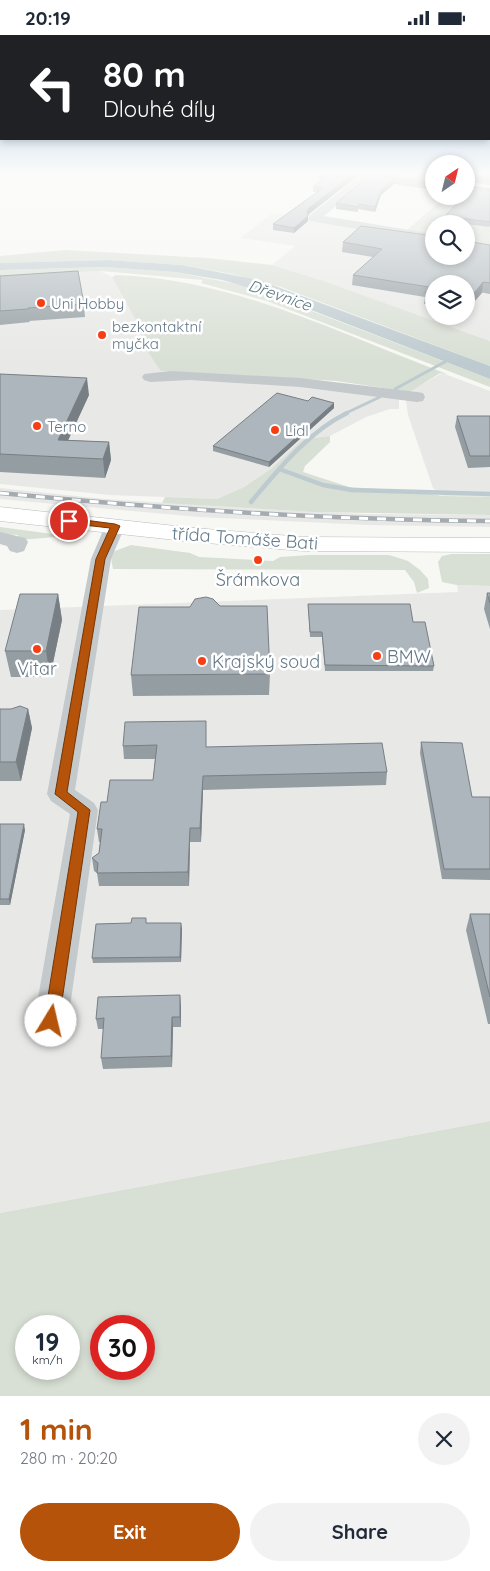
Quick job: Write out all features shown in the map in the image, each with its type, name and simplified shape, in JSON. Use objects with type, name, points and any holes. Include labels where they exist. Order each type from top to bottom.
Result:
[{"type":"main road","name":"třída Tomáše Bati","points":[[0,514],[303,544],[490,545]]},
{"type":"street","points":[[150,377],[179,376],[298,381],[358,387],[416,397]]},
{"type":"street","points":[[51,1021],[84,810],[61,794],[101,559],[115,526]]},
{"type":"shaded area","points":[[240,238],[425,238],[425,265],[475,265],[475,253],[490,248],[490,341],[446,325],[475,325],[475,275],[425,275],[425,318],[321,280],[272,265],[295,246]]},
{"type":"shaded area","points":[[475,238],[490,238],[490,246],[475,244]]},
{"type":"shaded area","points":[[65,250],[207,258],[272,265],[321,280],[425,318],[425,325],[446,325],[490,341],[490,366],[281,287],[232,274],[182,265],[108,260],[0,263],[0,256]]},
{"type":"shaded area","points":[[104,267],[175,272],[246,286],[490,379],[490,387],[267,301],[201,283],[203,280],[101,271],[0,276],[0,270]]},
{"type":"shaded area","points":[[100,271],[112,277],[140,328],[148,352],[167,377],[293,383],[399,398],[399,409],[390,409],[366,417],[330,436],[303,439],[272,468],[244,487],[217,499],[110,495],[0,484],[0,278]]},
{"type":"shaded area","points":[[116,275],[160,279],[202,286],[244,297],[325,326],[447,374],[440,373],[410,392],[337,381],[161,371],[148,352],[140,328],[112,277]]},
{"type":"shaded area","points":[[442,373],[490,391],[490,497],[443,496],[433,488],[408,415],[406,400],[414,389]]},
{"type":"shaded area","points":[[330,436],[330,442],[305,466],[303,472],[349,487],[420,492],[443,496],[490,497],[490,515],[315,512],[162,503],[165,497],[217,499],[244,487],[272,468],[303,439]]},
{"type":"shaded area","points":[[0,488],[105,499],[258,509],[366,514],[490,515],[490,527],[367,525],[199,517],[0,499]]},
{"type":"shaded area","points":[[0,527],[67,536],[19,540],[18,535],[0,534]]},
{"type":"shaded area","points":[[131,545],[190,553],[199,557],[273,561],[280,557],[310,555],[389,555],[408,561],[420,570],[428,579],[429,588],[417,593],[414,582],[405,570],[113,569],[110,553]]},
{"type":"shaded area","points":[[452,554],[490,554],[490,586],[457,585],[442,582],[438,562],[442,556]]},
{"type":"shaded area","points":[[457,585],[490,586],[490,1121],[0,1213],[0,610],[458,592]]},
{"type":"shaded area","points":[[490,1121],[490,1396],[0,1396],[0,1213]]},
{"type":"water","name":"Dřevnice","points":[[108,260],[182,265],[259,280],[490,366],[490,379],[267,293],[222,280],[175,272],[104,267],[0,270],[0,263]]},
{"type":"building","points":[[348,238],[425,238],[425,265],[475,265],[475,242],[490,245],[490,283],[483,282],[475,292],[475,275],[425,275],[425,286],[353,275],[382,249],[343,242]]},
{"type":"building","name":"Uni Hobby","points":[[78,271],[84,304],[0,311],[0,276]]},
{"type":"building","name":"Terno","points":[[0,374],[87,378],[58,440],[109,442],[103,459],[0,454]]},
{"type":"building","name":"Lidl","points":[[277,393],[308,401],[312,397],[334,403],[269,462],[213,446]]},
{"type":"building","points":[[457,416],[490,416],[490,456],[470,456]]},
{"type":"building","points":[[20,594],[58,594],[46,651],[5,651]]},
{"type":"building","name":"Krajský soud","points":[[206,597],[213,599],[220,606],[267,606],[270,674],[131,675],[139,607],[190,607],[195,599]]},
{"type":"building","name":"BMW","points":[[308,604],[410,604],[413,622],[425,622],[434,666],[325,665],[322,632],[310,632]]},
{"type":"building","points":[[20,706],[28,709],[16,762],[0,762],[0,709],[11,709]]},
{"type":"building","points":[[206,721],[206,747],[382,743],[387,772],[203,776],[200,828],[190,828],[188,872],[97,873],[98,863],[92,858],[99,853],[102,829],[97,829],[101,802],[107,802],[110,780],[153,780],[157,745],[123,746],[125,722]]},
{"type":"building","points":[[421,742],[462,743],[472,797],[490,797],[490,869],[444,869]]},
{"type":"building","points":[[0,824],[24,824],[9,899],[0,899]]},
{"type":"building","points":[[470,914],[490,914],[490,997]]},
{"type":"building","points":[[132,918],[146,918],[146,923],[181,923],[180,957],[92,958],[96,924],[131,923]]},
{"type":"building","points":[[180,995],[180,1017],[172,1017],[171,1056],[101,1058],[104,1018],[96,1019],[98,997]]},
{"type":"waterway","points":[[395,389],[452,358]]},
{"type":"waterway","points":[[344,414],[380,397]]},
{"type":"waterway","points":[[279,469],[319,430],[347,413]]},
{"type":"waterway","points":[[251,502],[279,469]]},
{"type":"waterway","points":[[279,469],[323,485],[352,490],[490,494]]},
{"type":"railway","points":[[0,493],[245,513],[490,521]]},
{"type":"place","name":"Uni Hobby","points":[[41,303]]},
{"type":"place","name":"bezkontaktní myčka","points":[[102,335]]},
{"type":"place","name":"Terno","points":[[37,426]]},
{"type":"place","name":"Lidl","points":[[275,430]]},
{"type":"place","name":"Šrámkova","points":[[258,560]]},
{"type":"place","name":"Vitar","points":[[37,649]]},
{"type":"place","name":"BMW","points":[[377,656]]},
{"type":"place","name":"Krajský soud","points":[[202,661]]},
{"type":"route","points":[[51,1021],[84,810],[61,794],[101,559],[115,526],[69,521]]}]
